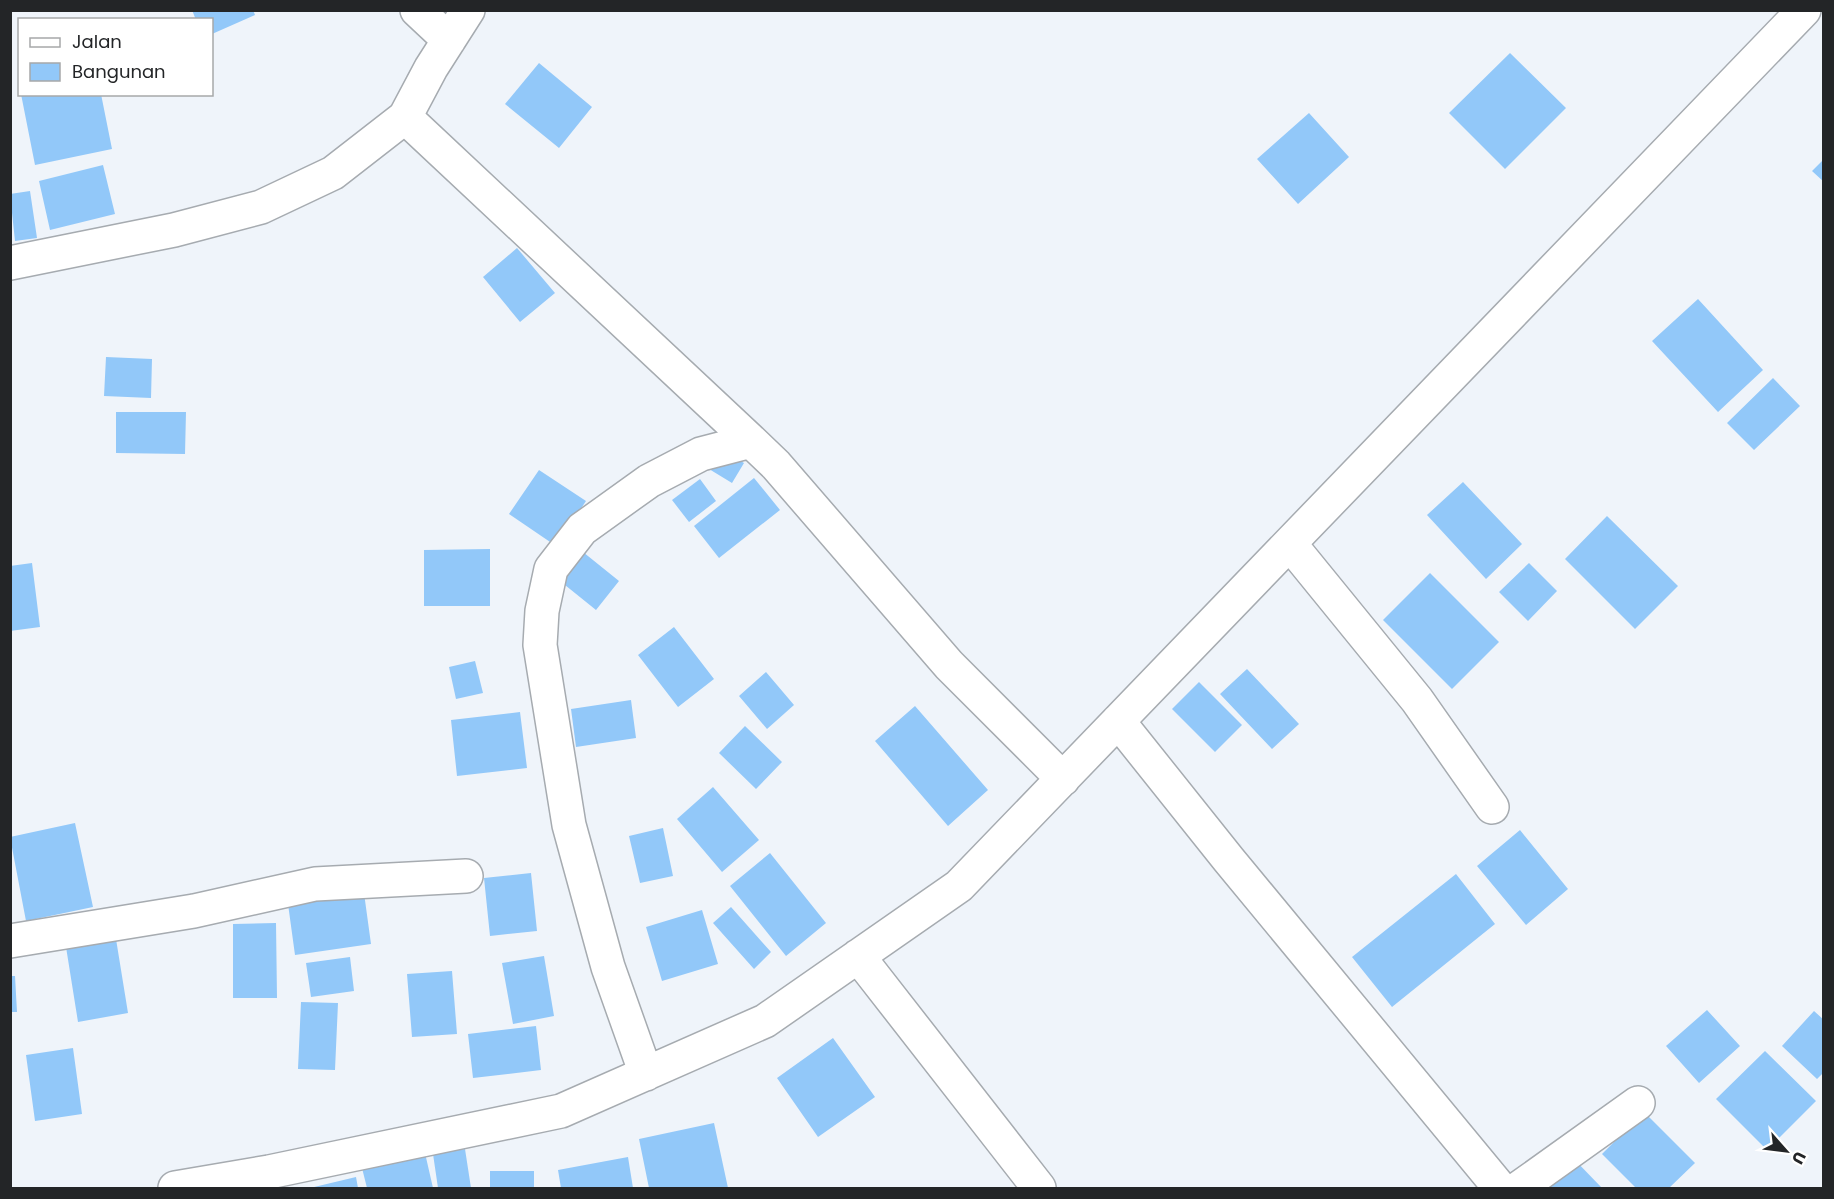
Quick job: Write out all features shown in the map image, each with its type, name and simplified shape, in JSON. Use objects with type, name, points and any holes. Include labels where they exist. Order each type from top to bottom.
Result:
[{"type":"street","points":[[417,10],[449,40]]},
{"type":"street","points":[[10,263],[174,230],[261,207],[333,173],[405,117],[468,10]]},
{"type":"street","points":[[175,1188],[561,1111],[765,1021],[959,886],[1804,10]]},
{"type":"street","points":[[405,117],[776,465],[949,665],[1063,779]]},
{"type":"street","points":[[646,1074],[608,967],[569,825],[540,645],[542,611],[551,569],[582,530],[649,481],[701,454],[751,441]]},
{"type":"street","points":[[1290,544],[1417,700],[1492,807]]},
{"type":"street","points":[[1118,721],[1229,860],[1500,1188]]},
{"type":"street","points":[[10,941],[194,911],[315,884],[466,876]]},
{"type":"street","points":[[858,956],[1039,1188]]},
{"type":"street","points":[[1519,1188],[1638,1103]]},
{"type":"building","points":[[192,10],[253,10],[255,15],[213,34],[213,18],[195,18]]},
{"type":"building","points":[[1510,53],[1566,108],[1505,169],[1449,113]]},
{"type":"building","points":[[539,63],[592,107],[559,148],[505,104]]},
{"type":"building","points":[[21,96],[101,96],[112,149],[35,165]]},
{"type":"building","points":[[1309,113],[1349,157],[1298,204],[1257,159]]},
{"type":"building","points":[[1824,159],[1824,182],[1812,171]]},
{"type":"building","points":[[103,165],[115,214],[50,230],[39,181]]},
{"type":"building","points":[[30,191],[37,238],[15,241],[10,194]]},
{"type":"building","points":[[517,248],[555,293],[520,322],[483,277]]},
{"type":"building","points":[[1698,299],[1763,370],[1718,412],[1652,341]]},
{"type":"building","points":[[106,357],[152,359],[151,398],[104,396]]},
{"type":"building","points":[[1773,378],[1800,406],[1754,450],[1727,423]]},
{"type":"building","points":[[116,412],[186,412],[185,454],[116,453]]},
{"type":"building","points":[[721,449],[744,463],[732,483],[709,469]]},
{"type":"building","points":[[539,470],[586,501],[556,546],[509,514]]},
{"type":"building","points":[[754,478],[780,510],[719,558],[694,526]]},
{"type":"building","points":[[700,479],[716,501],[689,522],[672,500]]},
{"type":"building","points":[[1463,482],[1522,544],[1486,579],[1427,515]]},
{"type":"building","points":[[1607,516],[1678,586],[1635,629],[1565,559]]},
{"type":"building","points":[[490,549],[490,606],[424,606],[424,550]]},
{"type":"building","points":[[583,552],[619,581],[596,610],[560,581]]},
{"type":"building","points":[[32,563],[40,627],[10,631],[10,566]]},
{"type":"building","points":[[1529,563],[1557,591],[1528,621],[1499,592]]},
{"type":"building","points":[[1430,573],[1499,642],[1452,689],[1383,620]]},
{"type":"building","points":[[674,627],[714,679],[678,707],[638,655]]},
{"type":"building","points":[[475,661],[483,693],[456,699],[449,667]]},
{"type":"building","points":[[1247,669],[1299,724],[1272,749],[1220,694]]},
{"type":"building","points":[[766,672],[794,705],[767,729],[739,696]]},
{"type":"building","points":[[1199,682],[1242,725],[1215,752],[1172,709]]},
{"type":"building","points":[[631,700],[636,738],[576,747],[571,709]]},
{"type":"building","points":[[915,706],[988,790],[948,826],[875,741]]},
{"type":"building","points":[[520,712],[527,768],[457,776],[451,720]]},
{"type":"building","points":[[745,726],[782,762],[756,789],[719,753]]},
{"type":"building","points":[[713,787],[759,840],[722,872],[677,819]]},
{"type":"building","points":[[75,823],[93,907],[26,921],[10,837]]},
{"type":"building","points":[[663,828],[673,876],[640,883],[629,836]]},
{"type":"building","points":[[1520,830],[1568,889],[1526,925],[1477,866]]},
{"type":"building","points":[[770,853],[826,923],[786,956],[730,886]]},
{"type":"building","points":[[531,873],[537,931],[490,936],[484,878]]},
{"type":"building","points":[[1456,874],[1495,924],[1392,1007],[1352,957]]},
{"type":"building","points":[[364,893],[371,944],[295,955],[288,904]]},
{"type":"building","points":[[731,907],[771,952],[754,969],[713,923]]},
{"type":"building","points":[[702,910],[718,964],[662,981],[646,927]]},
{"type":"building","points":[[276,923],[277,998],[233,998],[233,924]]},
{"type":"building","points":[[116,939],[128,1013],[78,1022],[66,947]]},
{"type":"building","points":[[544,956],[554,1016],[513,1024],[502,963]]},
{"type":"building","points":[[350,957],[354,991],[311,997],[306,963]]},
{"type":"building","points":[[452,971],[457,1034],[412,1037],[407,974]]},
{"type":"building","points":[[10,976],[15,976],[17,1012],[10,1012]]},
{"type":"building","points":[[301,1002],[338,1003],[335,1070],[298,1069]]},
{"type":"building","points":[[1707,1010],[1740,1046],[1699,1083],[1666,1046]]},
{"type":"building","points":[[1814,1011],[1824,1020],[1824,1072],[1817,1079],[1782,1046]]},
{"type":"building","points":[[536,1026],[541,1070],[473,1078],[468,1034]]},
{"type":"building","points":[[833,1038],[875,1097],[818,1137],[777,1078]]},
{"type":"building","points":[[73,1048],[82,1114],[35,1121],[26,1055]]},
{"type":"building","points":[[1765,1051],[1816,1101],[1767,1150],[1716,1099]]},
{"type":"building","points":[[1644,1112],[1695,1163],[1669,1188],[1636,1188],[1602,1154]]},
{"type":"building","points":[[714,1123],[728,1188],[649,1188],[639,1139]]},
{"type":"building","points":[[465,1149],[471,1188],[438,1188],[433,1154]]},
{"type":"building","points":[[425,1153],[433,1188],[367,1188],[362,1168]]},
{"type":"building","points":[[1571,1156],[1602,1188],[1538,1188]]},
{"type":"building","points":[[628,1157],[633,1188],[561,1188],[558,1170]]},
{"type":"building","points":[[490,1171],[534,1171],[534,1188],[490,1188]]},
{"type":"building","points":[[356,1177],[358,1188],[310,1188]]}]
